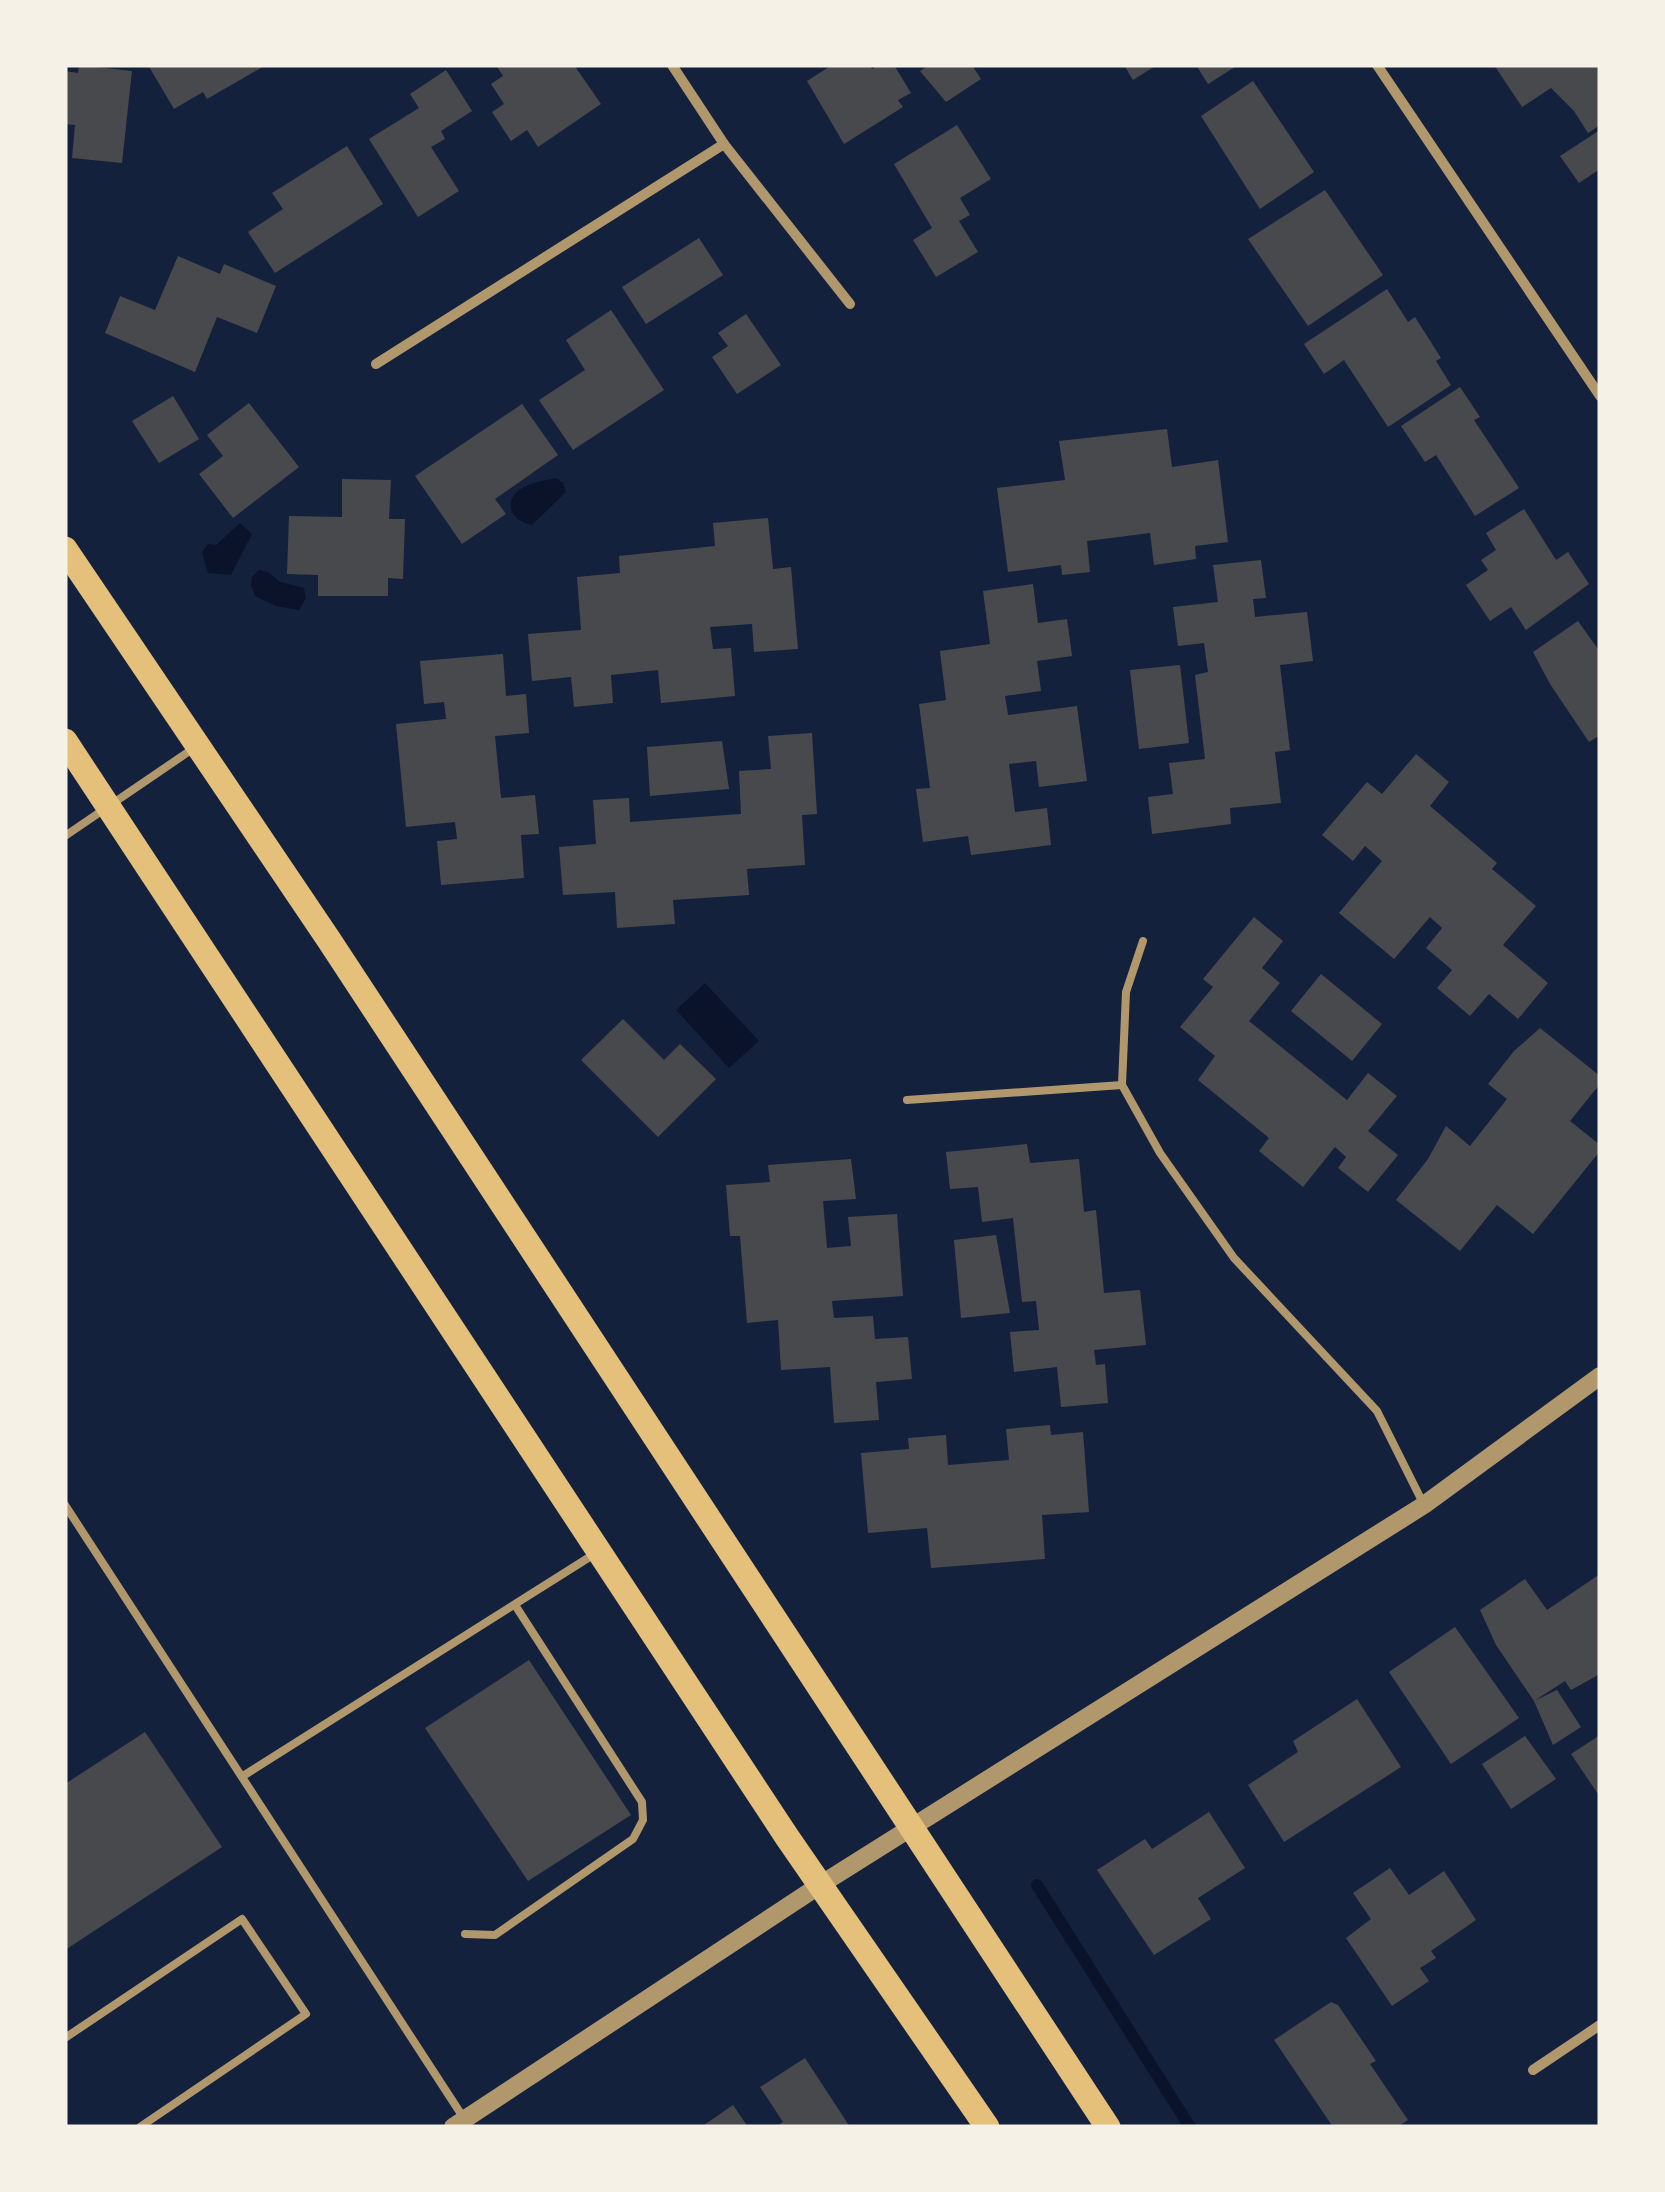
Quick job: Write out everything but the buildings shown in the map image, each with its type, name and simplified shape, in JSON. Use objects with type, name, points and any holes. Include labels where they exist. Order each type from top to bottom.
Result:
[{"type":"main road","points":[[65,549],[330,940],[1108,2127]]},
{"type":"main road","points":[[65,741],[820,1885],[987,2127]]},
{"type":"street","points":[[672,65],[724,144],[850,304]]},
{"type":"street","points":[[1378,65],[1600,396]]},
{"type":"street","points":[[376,364],[724,144]]},
{"type":"street","points":[[459,2123],[965,1792],[1424,1505],[1600,1376]]},
{"type":"street","points":[[1533,2070],[1600,2025]]},
{"type":"lane","points":[[65,836],[196,747]]},
{"type":"lane","points":[[1144,941],[1126,992],[1122,1085],[1160,1153],[1234,1258],[1377,1412],[1424,1505]]},
{"type":"lane","points":[[907,1100],[1122,1085]]},
{"type":"lane","points":[[65,1504],[242,1776],[459,2123]]},
{"type":"lane","points":[[242,1776],[600,1551]]},
{"type":"lane","points":[[465,1934],[495,1935],[633,1840],[643,1820],[642,1802],[515,1605]]},
{"type":"lane","points":[[65,2038],[242,1919],[306,2014],[140,2127]]},
{"type":"water","points":[[556,478],[566,492],[532,525],[518,519],[511,509],[517,492]]},
{"type":"water","points":[[240,523],[252,534],[231,575],[208,573],[202,552]]},
{"type":"water","points":[[259,570],[280,582],[304,588],[306,598],[299,610],[276,606],[255,596],[252,577]]},
{"type":"water","points":[[705,983],[759,1041],[729,1068],[676,1010]]},
{"type":"waterway","points":[[1037,1885],[1190,2127]]}]
